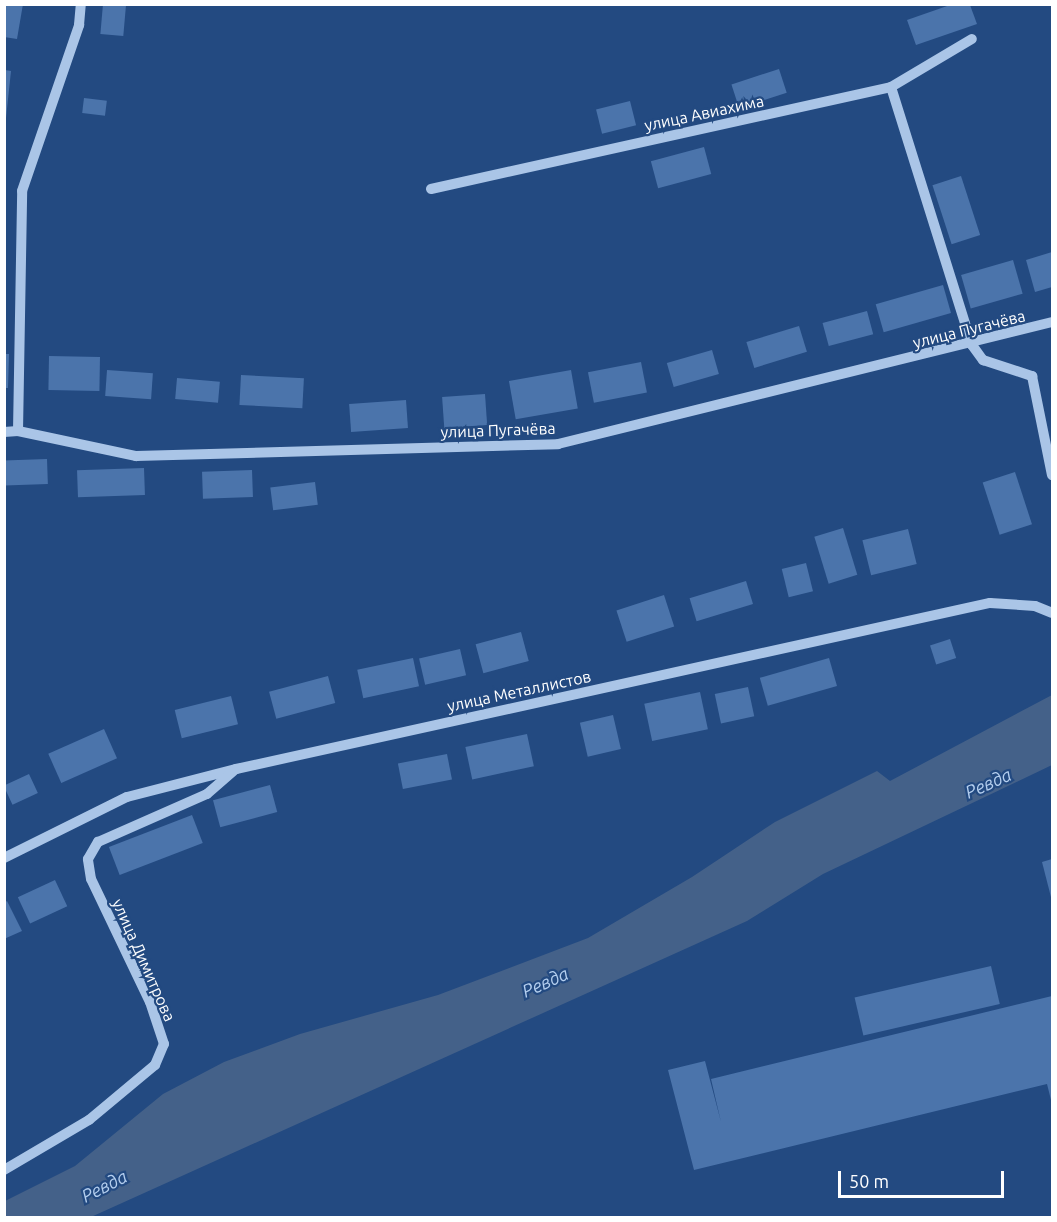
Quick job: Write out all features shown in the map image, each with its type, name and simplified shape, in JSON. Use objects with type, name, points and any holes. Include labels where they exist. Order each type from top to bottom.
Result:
[{"type":"street","points":[[18,431],[22,191],[79,25],[81,4]]},
{"type":"street","name":"улица Авиахима","points":[[431,189],[891,87],[972,39]]},
{"type":"street","points":[[891,87],[972,345],[983,360],[1032,376],[1053,476]]},
{"type":"street","name":"улица Пугачёва","points":[[4,432],[18,431],[136,456],[558,444],[972,345],[1053,322]]},
{"type":"street","name":"улица Металлистов","points":[[4,858],[127,796],[236,769],[990,603],[1035,606],[1053,613]]},
{"type":"street","name":"улица Димитрова","points":[[4,1170],[89,1120],[155,1065],[164,1044],[150,1002],[91,879],[88,859],[98,842],[207,794],[236,769]]},
{"type":"water","name":"Ревда","points":[[1052,695],[1052,765],[823,874],[747,921],[91,1217],[5,1217],[5,1201],[75,1166],[163,1094],[224,1062],[300,1034],[438,995],[588,938],[692,877],[775,822],[877,771],[890,781]]},
{"type":"building","points":[[4,4],[23,4],[17,39],[4,37]]},
{"type":"building","points":[[103,4],[126,6],[123,36],[100,34]]},
{"type":"building","points":[[950,5],[970,5],[977,24],[916,45],[907,20]]},
{"type":"building","points":[[779,69],[787,93],[739,108],[731,84]]},
{"type":"building","points":[[5,70],[11,71],[6,118],[5,118]]},
{"type":"building","points":[[84,98],[107,101],[105,116],[82,113]]},
{"type":"building","points":[[630,101],[636,125],[602,134],[596,109]]},
{"type":"building","points":[[704,147],[711,174],[658,188],[651,161]]},
{"type":"building","points":[[961,176],[980,235],[952,244],[932,185]]},
{"type":"building","points":[[1052,252],[1052,287],[1035,292],[1026,260]]},
{"type":"building","points":[[1013,260],[1023,294],[971,309],[961,275]]},
{"type":"building","points":[[943,285],[951,313],[884,332],[876,304]]},
{"type":"building","points":[[867,311],[873,334],[829,346],[823,323]]},
{"type":"building","points":[[799,326],[807,352],[754,368],[746,342]]},
{"type":"building","points":[[712,350],[719,374],[674,387],[667,363]]},
{"type":"building","points":[[4,354],[9,354],[8,388],[4,388]]},
{"type":"building","points":[[49,356],[100,357],[99,391],[48,390]]},
{"type":"building","points":[[641,362],[647,392],[594,403],[588,372]]},
{"type":"building","points":[[107,370],[153,373],[151,399],[105,396]]},
{"type":"building","points":[[571,370],[578,408],[516,419],[509,381]]},
{"type":"building","points":[[241,375],[304,378],[302,408],[239,405]]},
{"type":"building","points":[[177,378],[220,382],[218,403],[175,399]]},
{"type":"building","points":[[485,394],[487,425],[444,428],[442,397]]},
{"type":"building","points":[[406,400],[408,428],[351,432],[349,404]]},
{"type":"building","points":[[47,459],[48,484],[5,485],[4,461]]},
{"type":"building","points":[[144,468],[145,495],[78,497],[77,470]]},
{"type":"building","points":[[252,470],[253,497],[203,499],[202,472]]},
{"type":"building","points":[[1015,472],[1032,524],[1000,535],[983,483]]},
{"type":"building","points":[[315,482],[318,505],[273,510],[270,487]]},
{"type":"building","points":[[843,528],[857,575],[829,584],[814,537]]},
{"type":"building","points":[[908,529],[917,564],[871,575],[862,540]]},
{"type":"building","points":[[806,563],[813,591],[789,597],[782,569]]},
{"type":"building","points":[[746,581],[753,604],[697,621],[690,598]]},
{"type":"building","points":[[664,595],[674,626],[627,642],[616,610]]},
{"type":"building","points":[[521,632],[529,661],[483,673],[476,644]]},
{"type":"building","points":[[950,639],[956,658],[936,665],[930,645]]},
{"type":"building","points":[[460,649],[466,675],[425,685],[419,658]]},
{"type":"building","points":[[413,658],[419,686],[363,698],[357,670]]},
{"type":"building","points":[[829,658],[837,686],[768,706],[760,678]]},
{"type":"building","points":[[328,676],[335,703],[276,719],[269,692]]},
{"type":"building","points":[[748,687],[754,716],[721,723],[715,694]]},
{"type":"building","points":[[700,692],[708,729],[652,741],[644,704]]},
{"type":"building","points":[[231,696],[238,724],[182,738],[175,710]]},
{"type":"building","points":[[613,715],[621,749],[588,757],[580,723]]},
{"type":"building","points":[[104,729],[117,758],[61,783],[48,754]]},
{"type":"building","points":[[527,734],[534,766],[472,779],[465,747]]},
{"type":"building","points":[[447,754],[452,780],[403,789],[398,764]]},
{"type":"building","points":[[29,774],[38,793],[12,805],[4,786]]},
{"type":"building","points":[[270,785],[277,812],[220,827],[213,800]]},
{"type":"building","points":[[192,815],[203,843],[120,875],[109,847]]},
{"type":"building","points":[[1052,859],[1052,901],[1042,862]]},
{"type":"building","points":[[55,880],[67,906],[30,924],[18,897]]},
{"type":"building","points":[[7,901],[22,931],[4,939],[4,903]]},
{"type":"building","points":[[991,966],[1000,1004],[863,1035],[855,997]]},
{"type":"building","points":[[1052,996],[1052,1104],[1047,1084],[694,1170],[668,1070],[705,1061],[721,1122],[711,1079]]}]
